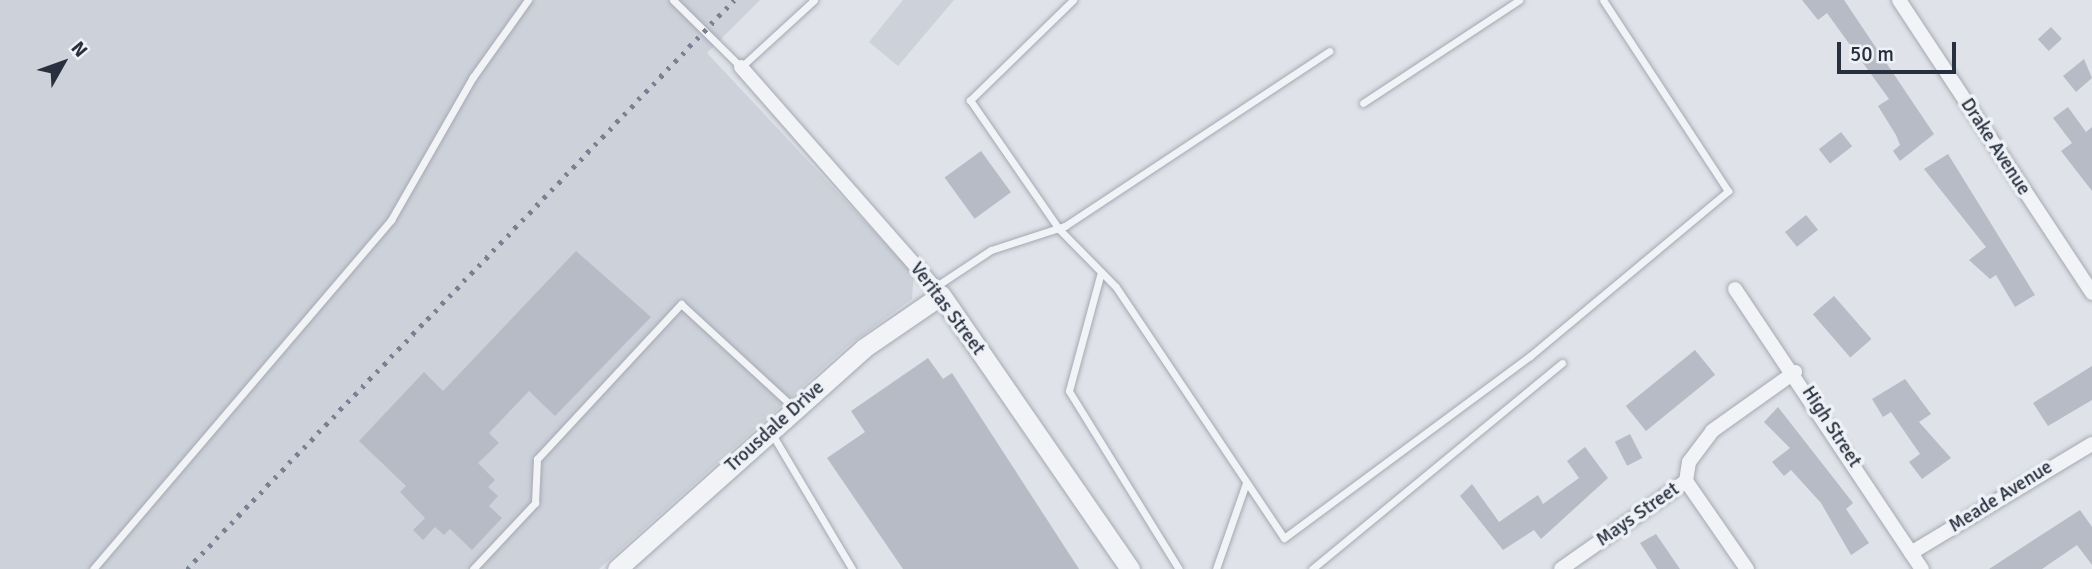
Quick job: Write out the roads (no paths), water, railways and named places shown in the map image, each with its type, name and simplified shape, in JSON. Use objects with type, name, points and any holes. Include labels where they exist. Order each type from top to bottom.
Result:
[{"type":"street","name":"Drake Avenue","points":[[1899,0],[2092,293]]},
{"type":"street","name":"Veritas Street","points":[[741,67],[938,291],[1130,569]]},
{"type":"street","name":"High Street","points":[[1735,289],[1795,372],[1922,569]]},
{"type":"street","name":"Trousdale Drive","points":[[617,569],[864,348],[938,291]]},
{"type":"street","name":"Mays Street","points":[[1561,569],[1686,481],[1689,462],[1712,431],[1795,372]]},
{"type":"street","name":"Meade Avenue","points":[[1911,553],[2092,444]]},
{"type":"street","points":[[1686,481],[1747,569]]},
{"type":"lane","points":[[93,569],[391,220],[474,77],[528,0]]},
{"type":"lane","points":[[673,0],[741,67],[814,0]]},
{"type":"lane","points":[[1073,0],[970,100],[1059,229],[1101,272],[1284,538],[1530,356],[1728,191],[1603,0]]},
{"type":"lane","points":[[1363,103],[1519,0]]},
{"type":"lane","points":[[938,291],[992,250],[1059,229],[1329,51]]},
{"type":"lane","points":[[1101,272],[1069,391],[1180,569]]},
{"type":"lane","points":[[473,569],[536,503],[537,459],[681,304],[795,409]]},
{"type":"lane","points":[[1312,569],[1563,363]]},
{"type":"lane","points":[[770,431],[852,569]]},
{"type":"lane","points":[[1216,569],[1246,482]]},
{"type":"railway","points":[[187,569],[734,0]]}]
